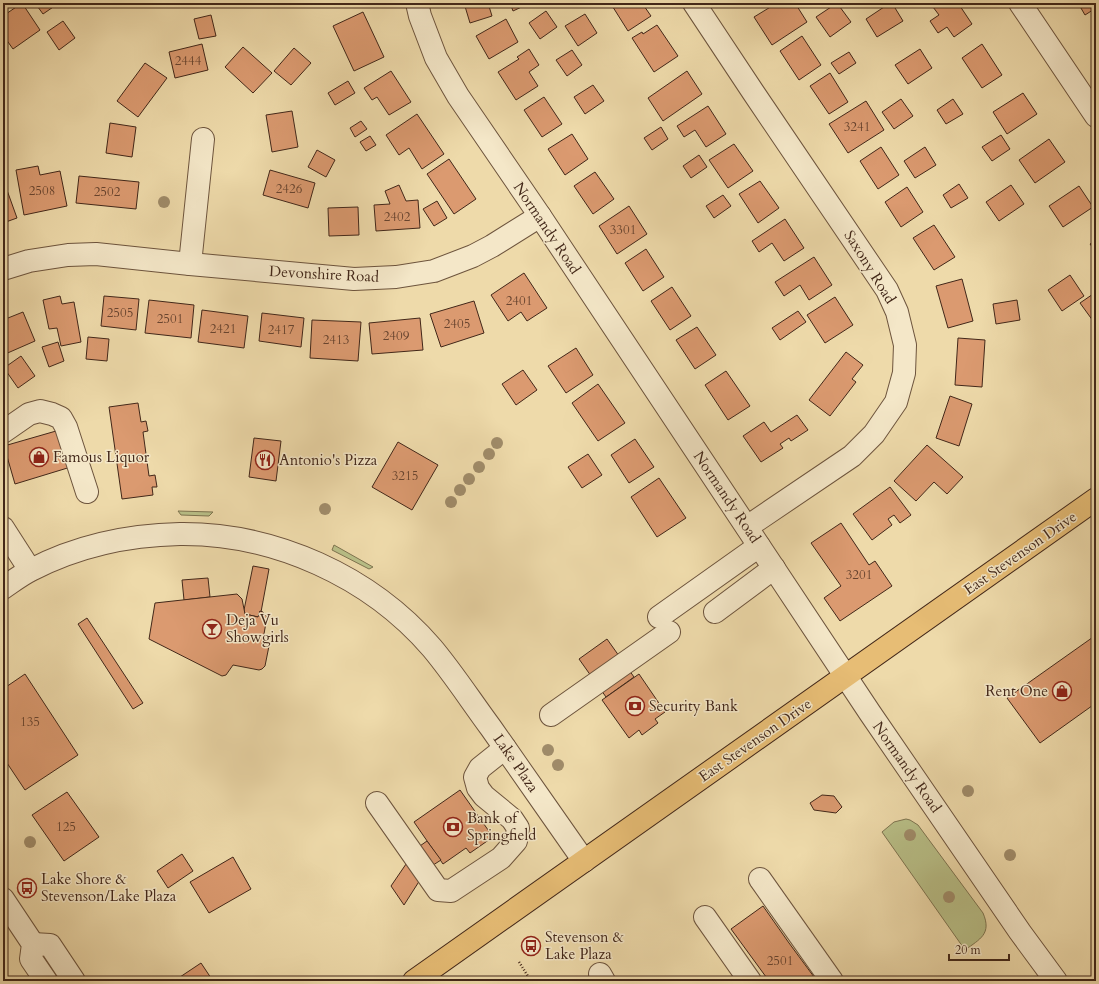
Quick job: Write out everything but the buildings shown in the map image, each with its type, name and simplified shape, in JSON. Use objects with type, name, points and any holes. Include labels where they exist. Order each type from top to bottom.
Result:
[{"type":"main road","name":"East Stevenson Drive","points":[[414,981],[1096,500]]},
{"type":"street","name":"Normandy Road","points":[[417,3],[420,16],[436,58],[458,96],[540,216],[845,676],[1009,916],[1056,981]]},
{"type":"street","name":"Saxony Road","points":[[694,3],[887,290],[897,312],[905,345],[904,372],[896,402],[874,434],[852,456],[747,527]]},
{"type":"street","points":[[1020,3],[1096,116]]},
{"type":"street","points":[[190,264],[203,139]]},
{"type":"street","name":"Devonshire Road","points":[[3,270],[29,261],[68,254],[96,254],[354,279],[396,277],[434,270],[473,256],[540,216]]},
{"type":"street","points":[[3,432],[28,414],[40,412],[52,414],[61,418],[66,427],[86,492]]},
{"type":"street","points":[[3,528],[30,570]]},
{"type":"street","name":"Lake Plaza","points":[[3,588],[30,570],[83,549],[140,536],[191,534],[227,536],[281,550],[340,574],[371,593],[401,617],[431,647],[456,678],[584,861]]},
{"type":"street","points":[[551,715],[759,546]]},
{"type":"street","points":[[715,612],[774,568]]},
{"type":"street","points":[[377,803],[438,890],[451,891],[501,858],[516,841],[518,828],[512,819],[484,796],[478,788],[475,777],[480,768],[505,748]]},
{"type":"street","points":[[760,879],[832,981]]},
{"type":"street","points":[[3,899],[34,944],[31,959],[46,981]]},
{"type":"street","points":[[705,917],[750,981]]},
{"type":"street","points":[[34,944],[50,944],[74,981]]},
{"type":"path","points":[[519,962],[531,981]]},
{"type":"green space","points":[[178,511],[213,512],[209,516],[181,515]]},
{"type":"green space","points":[[334,545],[373,567],[369,569],[332,550]]},
{"type":"green space","points":[[906,819],[918,825],[983,913],[986,926],[985,931],[980,939],[965,950],[882,832],[894,822]]},
{"type":"place","name":"Famous Liquor","points":[[39,457]]},
{"type":"place","name":"Antonio's Pizza","points":[[265,460]]},
{"type":"place","name":"Deja Vu Showgirls","points":[[212,629]]},
{"type":"place","name":"Rent One","points":[[1062,691]]},
{"type":"place","name":"Security Bank","points":[[635,706]]},
{"type":"place","name":"Bank of Springfield","points":[[453,827]]},
{"type":"place","name":"Lake Shore & Stevenson/Lake Plaza","points":[[27,888]]},
{"type":"place","name":"Stevenson & Lake Plaza","points":[[531,946]]}]
